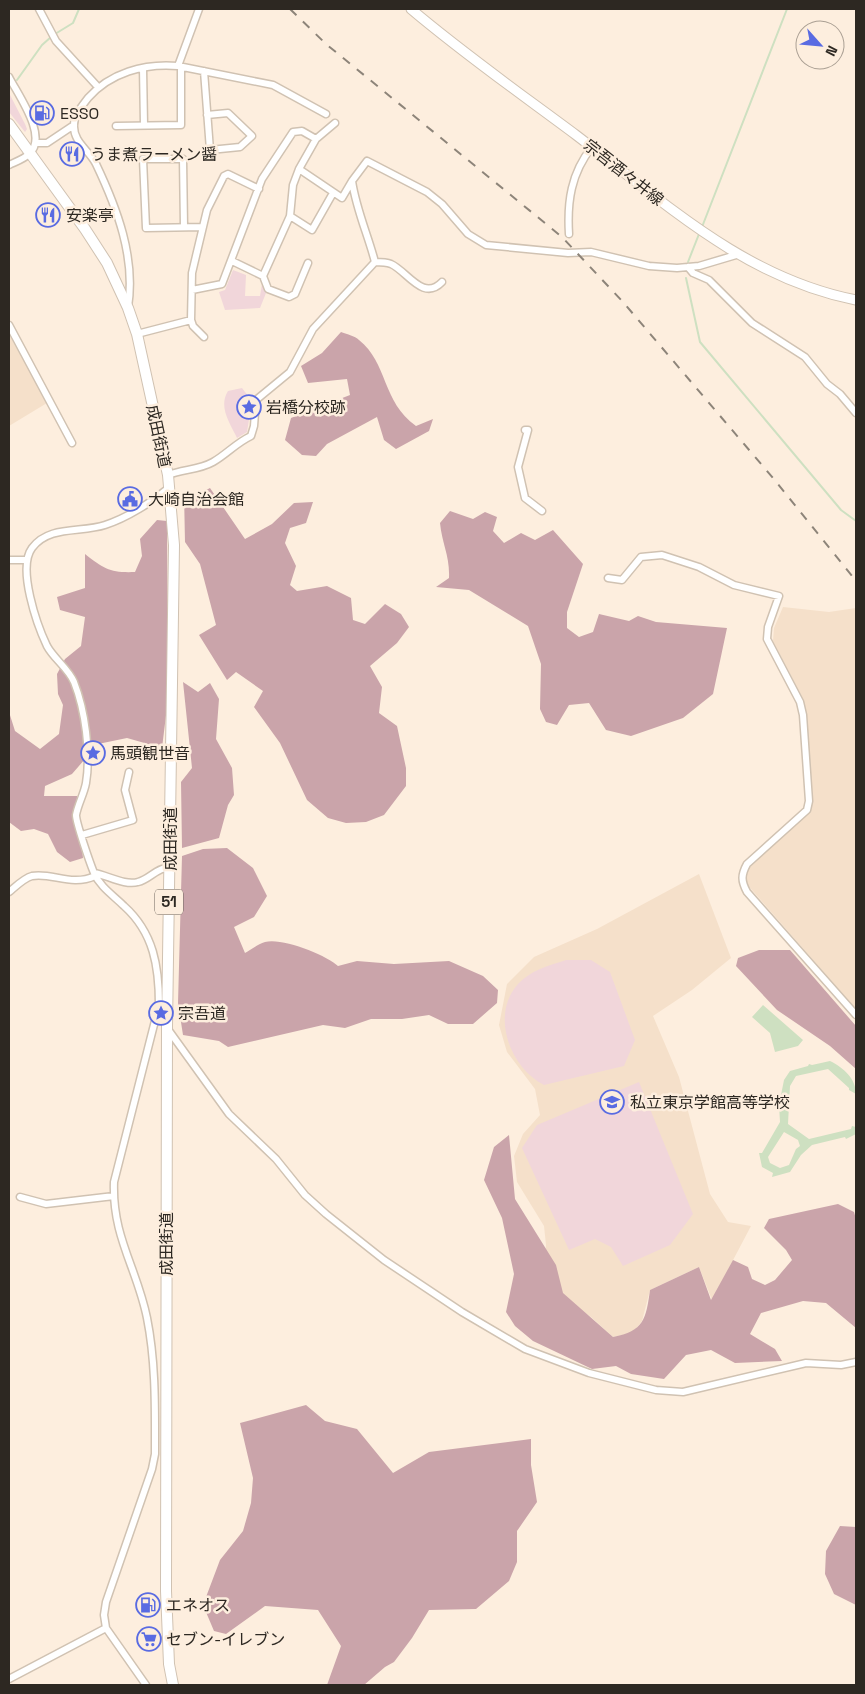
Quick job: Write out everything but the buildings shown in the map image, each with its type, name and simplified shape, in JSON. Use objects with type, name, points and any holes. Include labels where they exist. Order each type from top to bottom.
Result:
[{"type":"highway","name":"成田街道","points":[[9,124],[85,229],[107,263],[128,308],[137,334],[170,487],[174,545],[170,867],[163,1009],[167,1027],[166,1599],[169,1664],[173,1685]]},
{"type":"main road","name":"宗吾酒々井線","points":[[412,9],[701,231],[736,255],[815,290],[856,300]]},
{"type":"street","points":[[39,9],[50,33],[56,41],[98,87]]},
{"type":"street","points":[[116,126],[182,124],[179,67],[199,9]]},
{"type":"street","points":[[128,308],[131,288],[124,234],[95,162],[77,140],[74,125],[82,105],[98,87],[113,77],[143,68],[162,65],[179,67],[273,85],[326,114]]},
{"type":"street","points":[[143,68],[144,125]]},
{"type":"street","points":[[204,72],[207,115],[210,150],[240,147],[252,136],[228,113],[207,115]]},
{"type":"street","points":[[9,77],[34,125],[36,143],[30,154],[9,165]]},
{"type":"street","points":[[263,276],[290,216],[293,185],[299,169],[316,139],[335,122]]},
{"type":"street","points":[[36,143],[47,143],[74,125]]},
{"type":"street","points":[[192,290],[222,284],[268,168],[293,132],[302,131],[316,139]]},
{"type":"street","points":[[569,234],[568,205],[573,180],[592,147]]},
{"type":"street","points":[[184,227],[183,159],[143,159],[146,228],[203,227]]},
{"type":"street","points":[[299,169],[342,198],[367,161],[388,170],[427,192],[442,204],[468,234],[486,245],[568,253],[591,252],[649,266],[688,267],[736,255]]},
{"type":"street","points":[[204,337],[193,326],[191,320],[192,273],[207,210],[224,176],[232,175],[259,189]]},
{"type":"street","points":[[352,181],[355,201],[367,230],[375,262]]},
{"type":"street","points":[[290,216],[312,230],[333,193]]},
{"type":"street","points":[[232,262],[263,276],[268,289],[289,297],[295,294],[302,273],[308,263]]},
{"type":"street","points":[[375,262],[392,265],[414,285],[429,287],[438,286],[442,282]]},
{"type":"street","points":[[168,475],[181,470],[201,468],[214,462],[239,441],[251,436],[254,426],[256,400],[290,372],[313,329],[375,262]]},
{"type":"street","points":[[688,267],[693,273],[709,280],[752,323],[805,357],[827,384],[834,387],[856,413]]},
{"type":"street","points":[[137,334],[191,320]]},
{"type":"street","points":[[9,325],[72,443]]},
{"type":"street","points":[[525,430],[528,430],[518,467],[525,498],[542,511]]},
{"type":"street","points":[[146,1685],[106,1628],[106,1602],[152,1469],[155,1454],[152,1350],[147,1316],[115,1218],[114,1182],[163,1009],[159,978],[144,927],[124,905],[110,895],[95,874],[76,817],[86,785],[89,758],[81,710],[74,682],[66,667],[48,646],[45,639],[25,572],[26,560],[31,549],[43,538],[65,530],[90,530],[107,525],[153,500],[170,487]]},
{"type":"street","points":[[608,578],[622,580],[641,557],[662,555],[699,567],[734,585],[779,596],[768,627],[767,639],[800,702],[803,715],[809,801],[807,810],[747,864],[741,874],[742,883],[747,892],[856,1014]]},
{"type":"street","points":[[9,560],[26,560]]},
{"type":"street","points":[[82,835],[133,820],[125,790],[129,772]]},
{"type":"street","points":[[9,892],[30,877],[42,876],[71,880],[88,879],[95,874],[106,875],[126,882],[138,882],[160,867],[170,867]]},
{"type":"street","points":[[167,1027],[230,1114],[276,1159],[305,1195],[326,1214],[384,1260],[462,1312],[525,1348],[589,1373],[656,1390],[683,1392],[806,1364],[841,1365],[856,1362]]},
{"type":"street","points":[[20,1197],[46,1204],[114,1196]]},
{"type":"street","points":[[9,1679],[106,1628]]},
{"type":"shaded area","points":[[9,93],[25,124],[27,129],[25,132],[9,112]]},
{"type":"shaded area","points":[[233,270],[246,275],[245,296],[260,296],[262,284],[266,293],[260,308],[225,310],[219,292],[225,290]]},
{"type":"shaded area","points":[[341,332],[353,336],[368,349],[381,371],[397,406],[405,416],[416,426],[433,419],[429,431],[396,449],[384,440],[377,417],[327,444],[316,456],[302,455],[285,440],[291,418],[350,395],[347,379],[308,383],[301,366],[322,353]]},
{"type":"shaded area","points":[[9,334],[47,403],[9,426]]},
{"type":"shaded area","points":[[242,388],[252,401],[247,432],[237,438],[228,421],[224,403],[228,391]]},
{"type":"shaded area","points":[[210,488],[245,539],[272,524],[294,503],[313,502],[306,523],[290,528],[285,543],[296,566],[290,585],[297,591],[327,586],[351,598],[353,620],[365,624],[385,604],[401,614],[409,627],[397,643],[370,666],[382,687],[379,713],[397,726],[406,768],[406,786],[384,815],[366,822],[346,823],[328,818],[307,800],[280,743],[254,707],[263,691],[236,672],[227,680],[199,635],[216,625],[200,564],[185,542],[184,493],[191,498]]},
{"type":"shaded area","points":[[450,511],[473,519],[485,512],[497,517],[493,531],[504,543],[521,533],[535,540],[553,530],[583,564],[567,612],[567,628],[579,637],[593,632],[599,614],[629,621],[638,616],[656,622],[727,628],[713,694],[683,718],[631,736],[606,730],[589,703],[569,705],[557,725],[546,722],[540,709],[541,664],[528,626],[469,590],[436,587],[449,578],[440,523]]},
{"type":"shaded area","points":[[157,520],[167,521],[168,699],[162,748],[127,738],[98,744],[72,774],[45,786],[44,796],[77,796],[83,858],[70,862],[57,852],[48,834],[34,829],[21,831],[9,822],[9,712],[15,731],[40,749],[59,734],[63,705],[58,694],[57,674],[65,659],[81,646],[85,617],[60,610],[57,597],[85,588],[85,554],[108,569],[120,572],[135,572],[142,556],[140,539]]},
{"type":"shaded area","points":[[783,607],[829,612],[856,608],[856,1009],[745,882],[745,876],[750,864],[811,801],[805,709],[802,697],[773,641],[774,628]]},
{"type":"shaded area","points":[[183,682],[198,692],[210,683],[219,699],[216,739],[232,768],[234,795],[228,805],[219,838],[182,848],[181,782],[192,768]]},
{"type":"shaded area","points":[[227,848],[253,868],[267,896],[254,917],[234,927],[245,953],[262,943],[272,941],[292,944],[314,952],[338,966],[357,961],[394,964],[449,961],[483,976],[498,990],[497,1003],[473,1024],[448,1024],[429,1015],[402,1019],[371,1019],[345,1028],[323,1025],[228,1047],[219,1041],[183,1035],[178,1003],[182,856],[203,849]]},
{"type":"shaded area","name":"私立東京学館高等学校","points":[[699,874],[731,958],[692,990],[653,1016],[679,1077],[710,1194],[728,1222],[751,1226],[712,1300],[699,1267],[650,1290],[642,1321],[633,1333],[613,1337],[591,1317],[544,1288],[546,1245],[544,1226],[517,1182],[514,1156],[523,1134],[540,1115],[535,1089],[507,1052],[499,1025],[507,984],[534,957],[597,929]]},
{"type":"shaded area","points":[[759,950],[790,950],[856,1026],[856,1069],[830,1046],[777,1010],[736,966],[738,958]]},
{"type":"shaded area","points":[[566,960],[591,960],[610,972],[635,1040],[624,1066],[544,1085],[532,1077],[513,1054],[505,1025],[505,1010],[510,997],[523,979],[540,969]]},
{"type":"shaded area","points":[[763,1005],[803,1040],[798,1046],[775,1052],[770,1033],[752,1017]]},
{"type":"shaded area","points":[[830,1061],[835,1064],[851,1079],[856,1094],[849,1090],[828,1069],[796,1076],[790,1086],[788,1124],[809,1139],[851,1129],[852,1126],[856,1127],[856,1134],[846,1139],[845,1137],[812,1145],[801,1155],[790,1172],[772,1177],[773,1173],[762,1167],[759,1153],[762,1153],[780,1122],[779,1105],[784,1080],[790,1071],[808,1066],[809,1064]],"holes":[[[784,1132],[798,1140],[800,1146],[796,1149],[789,1165],[780,1168],[770,1163],[768,1157]]]},
{"type":"shaded area","points":[[639,1082],[693,1214],[670,1245],[623,1266],[611,1247],[595,1239],[569,1250],[522,1148],[537,1125]]},
{"type":"shaded area","points":[[509,1135],[515,1199],[556,1265],[563,1293],[613,1337],[631,1331],[642,1322],[647,1309],[650,1290],[699,1267],[711,1300],[733,1260],[748,1267],[752,1279],[765,1285],[775,1280],[792,1260],[786,1250],[764,1228],[769,1219],[838,1204],[854,1212],[856,1219],[856,1328],[826,1303],[803,1301],[761,1313],[750,1334],[775,1349],[782,1361],[735,1363],[711,1350],[686,1355],[664,1379],[631,1374],[616,1366],[592,1369],[533,1341],[515,1326],[506,1312],[514,1274],[502,1218],[484,1180],[494,1147]]},
{"type":"shaded area","points":[[306,1405],[325,1421],[357,1429],[393,1473],[429,1452],[531,1439],[531,1465],[537,1502],[517,1531],[517,1562],[509,1581],[476,1609],[429,1610],[412,1638],[394,1662],[385,1667],[364,1685],[327,1685],[341,1646],[318,1610],[265,1606],[226,1634],[214,1631],[203,1605],[220,1560],[243,1531],[251,1503],[253,1478],[240,1423]]},
{"type":"shaded area","points":[[840,1526],[856,1527],[856,1605],[834,1594],[825,1574],[826,1551]]},
{"type":"waterway","points":[[55,34],[73,23],[79,9]]},
{"type":"waterway","points":[[702,227],[787,9]]},
{"type":"waterway","points":[[17,80],[42,45],[51,37]]},
{"type":"waterway","points":[[688,262],[699,234]]},
{"type":"waterway","points":[[686,278],[700,342],[841,510],[856,521]]},
{"type":"railway","points":[[290,9],[326,44],[562,237],[623,302],[773,478],[856,581]]},
{"type":"place","name":"ESSO","points":[[42,113]]},
{"type":"place","name":"うま煮ラーメン醤","points":[[72,154]]},
{"type":"place","name":"安楽亭","points":[[48,215]]},
{"type":"place","name":"岩橋分校跡","points":[[249,407]]},
{"type":"place","name":"大崎自治会館","points":[[130,499]]},
{"type":"place","name":"馬頭観世音","points":[[93,753]]},
{"type":"place","name":"宗吾道","points":[[161,1013]]},
{"type":"place","name":"私立東京学館高等学校","points":[[612,1102]]},
{"type":"place","name":"エネオス","points":[[148,1605]]},
{"type":"place","name":"セブン-イレブン","points":[[149,1639]]}]
